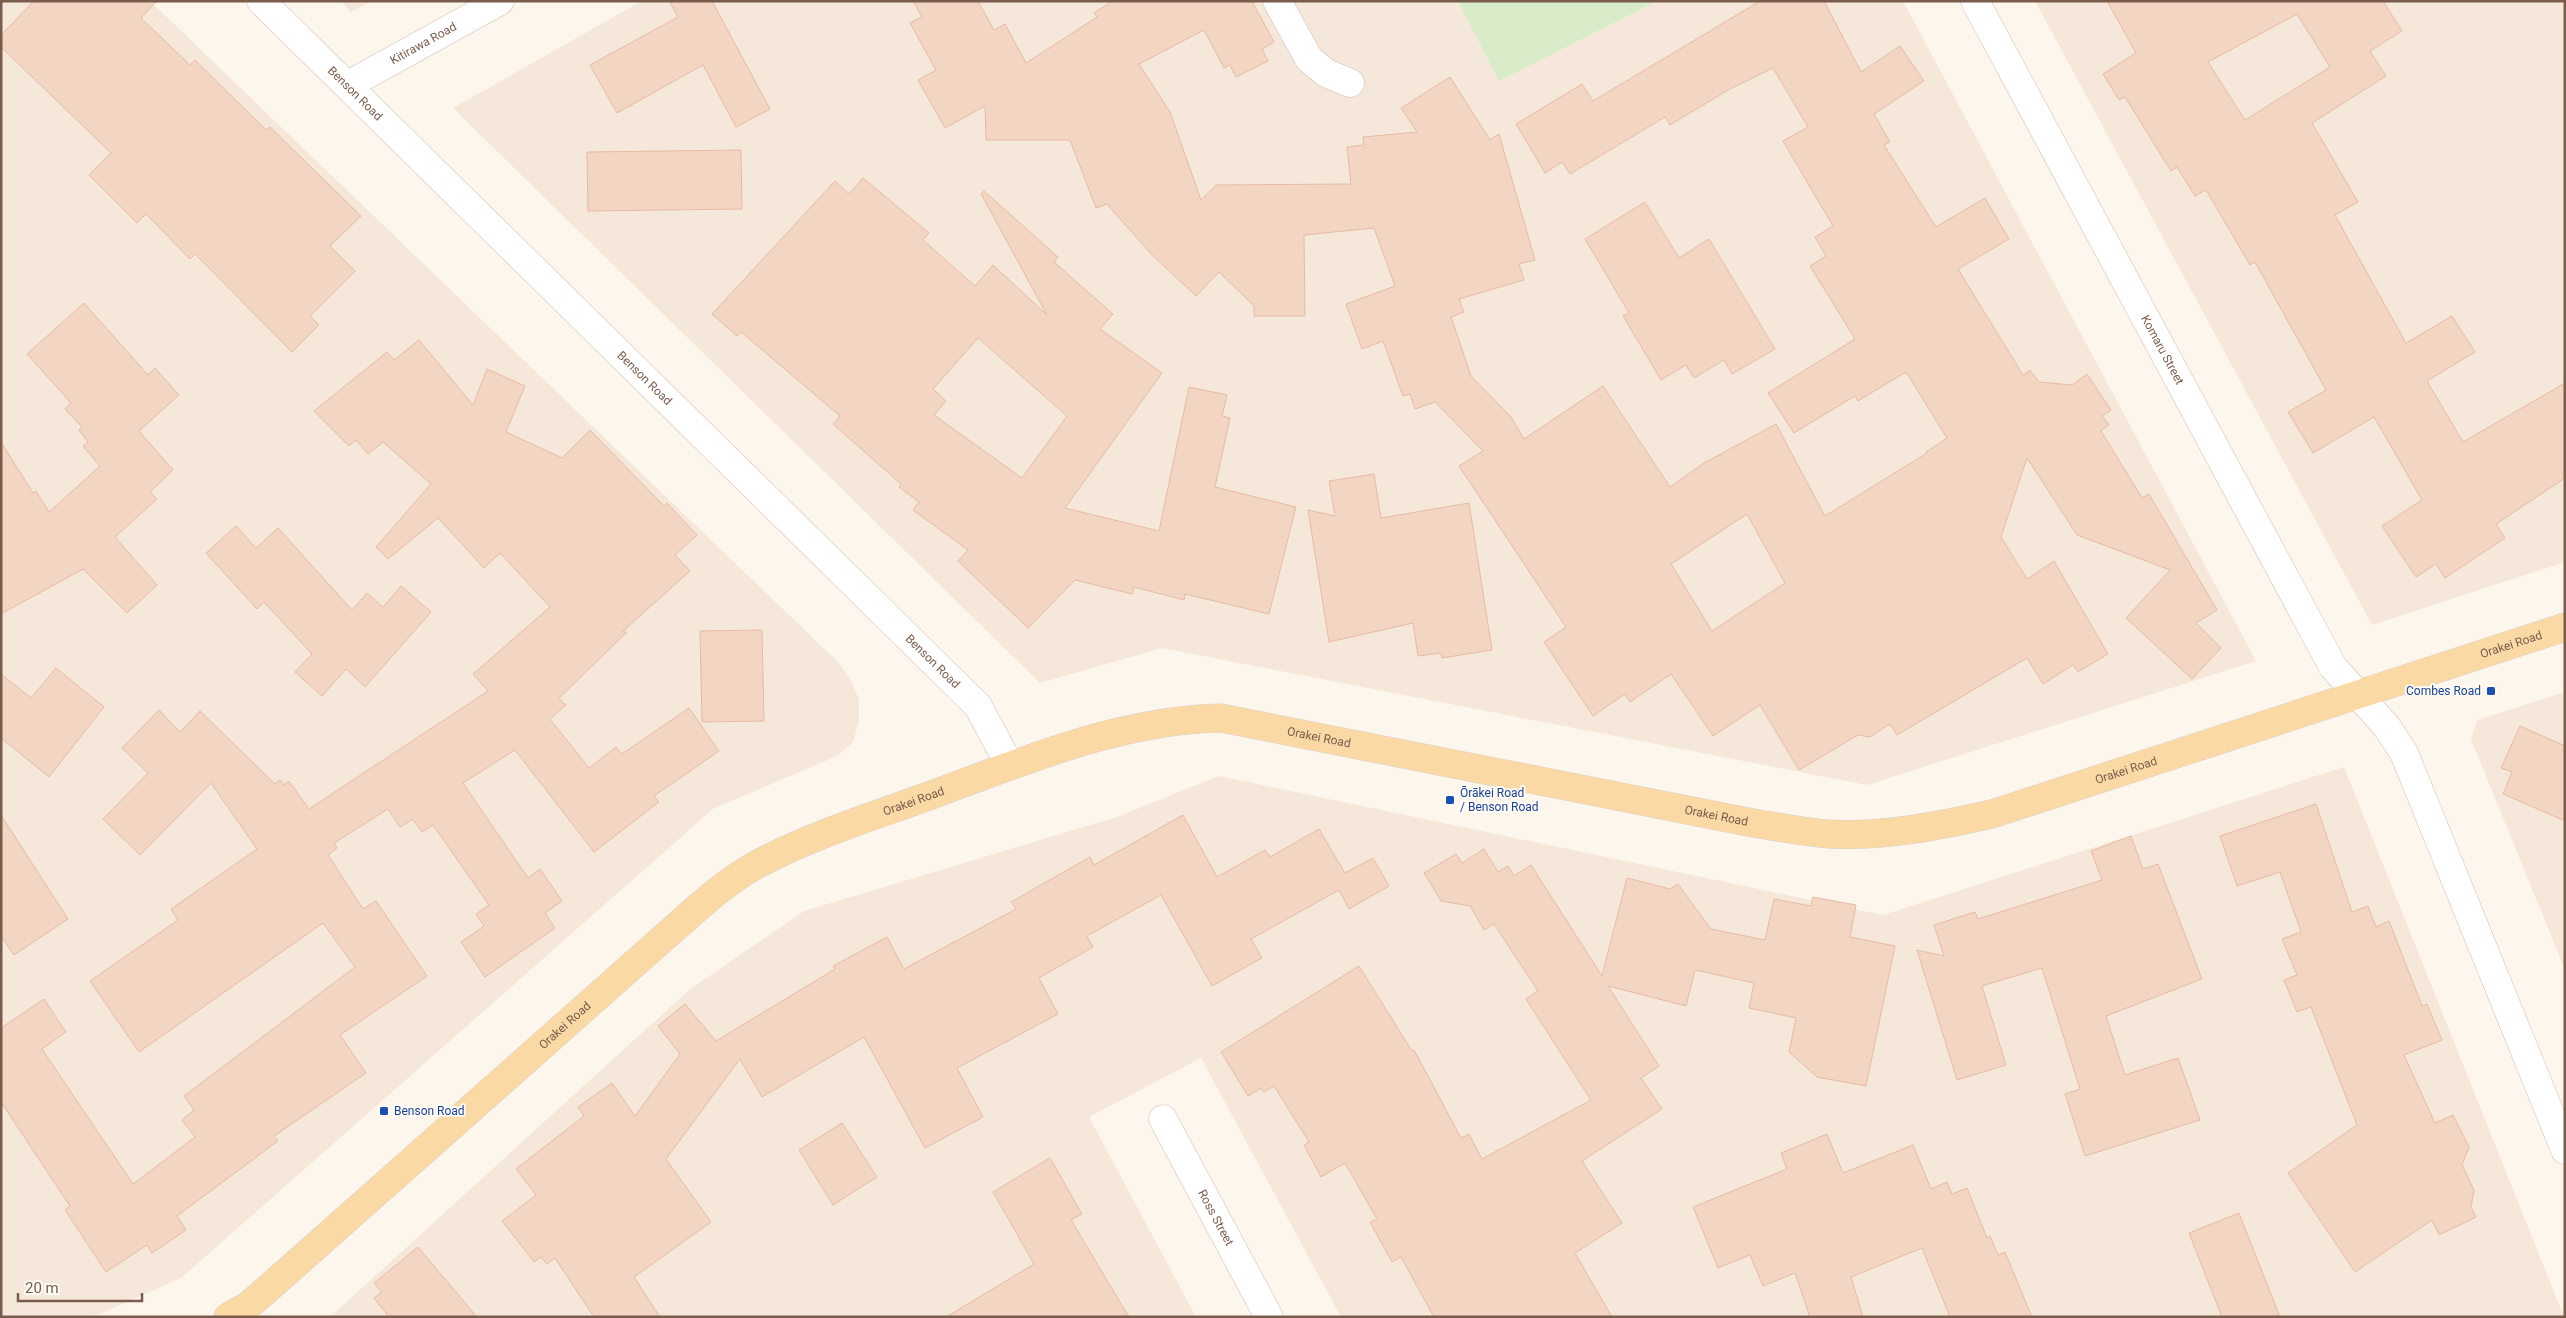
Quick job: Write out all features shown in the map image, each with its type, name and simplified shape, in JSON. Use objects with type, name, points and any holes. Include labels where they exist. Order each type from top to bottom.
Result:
[{"type":"main road","name":"Orakei Road","points":[[228,1317],[249,1305],[716,893],[758,864],[825,834],[1010,766],[1109,733],[1192,718],[1221,718],[1753,823],[1829,834],[1883,833],[1939,826],[1992,814],[2565,627]]},
{"type":"street","name":"Benson Road","points":[[261,1],[348,84],[978,706],[1010,766]]},
{"type":"street","name":"Kitirawa Road","points":[[348,84],[500,1]]},
{"type":"street","points":[[1277,1],[1309,58],[1326,73],[1350,83]]},
{"type":"street","name":"Komaru Street","points":[[1975,1],[2328,659],[2333,667],[2359,694]]},
{"type":"street","points":[[2359,694],[2387,727],[2404,753],[2565,1150]]},
{"type":"street","name":"Ross Street","points":[[1163,1119],[1269,1317]]},
{"type":"shaded area","points":[[1,1],[150,1],[839,663],[852,682],[859,700],[859,721],[853,742],[837,756],[713,809],[181,1278],[93,1317],[1,1317]]},
{"type":"shaded area","points":[[341,1],[371,1],[351,12]]},
{"type":"shaded area","points":[[642,1],[1903,1],[2256,661],[1867,785],[1162,648],[1040,683],[453,108]]},
{"type":"shaded area","points":[[2035,1],[2565,1],[2565,562],[2372,625]]},
{"type":"shaded area","points":[[2565,692],[2565,970],[2471,739],[2477,720]]},
{"type":"shaded area","points":[[2344,767],[2564,1317],[1341,1317],[1201,1058],[1089,1117],[1196,1317],[330,1317],[689,990],[804,911],[1117,817],[1219,776],[1883,915]]},
{"type":"green space","points":[[1458,1],[1657,1],[1499,81]]},
{"type":"building","points":[[34,1],[157,1],[141,18],[190,65],[195,60],[266,130],[270,127],[361,216],[330,246],[355,271],[310,316],[319,325],[292,352],[195,254],[190,259],[146,214],[137,223],[89,175],[111,153],[1,47],[1,35]]},
{"type":"building","points":[[669,1],[712,1],[770,109],[736,127],[703,65],[617,113],[590,65],[678,17]]},
{"type":"building","points":[[913,1],[978,1],[994,30],[1005,24],[1026,63],[1097,17],[1094,13],[1112,1],[1257,1],[1253,3],[1274,42],[1262,49],[1268,61],[1236,77],[1230,65],[1224,68],[1204,30],[1139,64],[1170,112],[1201,200],[1216,185],[1351,184],[1347,147],[1364,145],[1363,137],[1417,132],[1401,108],[1450,77],[1490,140],[1499,134],[1535,260],[1519,264],[1524,280],[1459,299],[1464,312],[1451,317],[1471,376],[1511,417],[1524,439],[1603,386],[1670,487],[1704,463],[1776,424],[1825,516],[1927,453],[1947,438],[1906,372],[1858,401],[1855,396],[1794,433],[1768,393],[1855,339],[1810,266],[1826,256],[1815,237],[1833,226],[1783,141],[1808,127],[1773,68],[1730,89],[1670,125],[1665,117],[1570,174],[1562,162],[1545,173],[1516,124],[1582,84],[1593,101],[1760,1],[1824,1],[1861,72],[1900,46],[1924,81],[1874,114],[1890,142],[1884,145],[1936,227],[1985,198],[2009,239],[1958,269],[2023,375],[2030,370],[2039,382],[2072,385],[2087,374],[2111,410],[2102,416],[2109,425],[2101,431],[2142,498],[2149,494],[2217,610],[2196,623],[2221,648],[2192,679],[2126,618],[2170,570],[2077,535],[2027,458],[2001,537],[2027,579],[2054,561],[2108,654],[2078,672],[2073,665],[2043,684],[2027,658],[1897,735],[1890,724],[1870,737],[1858,735],[1799,770],[1760,705],[1713,736],[1671,674],[1630,702],[1625,694],[1593,716],[1544,642],[1566,627],[1459,466],[1483,451],[1435,402],[1415,409],[1410,394],[1403,396],[1383,341],[1362,349],[1346,304],[1395,286],[1374,228],[1304,235],[1305,316],[1254,316],[1254,306],[1219,272],[1196,296],[1151,254],[1107,204],[1096,208],[1070,140],[986,140],[985,106],[945,128],[918,80],[936,70],[910,23],[922,17]],"holes":[[[1747,514],[1785,583],[1712,631],[1671,564]]]},
{"type":"building","points":[[2107,1],[2383,1],[2402,31],[2370,51],[2386,76],[2312,123],[2358,202],[2335,215],[2406,343],[2452,316],[2475,352],[2427,381],[2463,442],[2565,383],[2565,478],[2496,524],[2505,538],[2445,578],[2436,564],[2416,577],[2382,526],[2422,500],[2374,417],[2313,453],[2288,412],[2326,390],[2255,262],[2250,265],[2206,190],[2195,196],[2177,167],[2171,171],[2125,97],[2119,100],[2103,74],[2136,53]],"holes":[[[2297,14],[2330,67],[2245,120],[2208,62]]]},
{"type":"building","points":[[741,150],[742,209],[588,211],[587,152]]},
{"type":"building","points":[[863,178],[929,233],[923,240],[975,286],[993,265],[1047,315],[981,194],[984,191],[1058,257],[1054,262],[1113,314],[1100,329],[1162,373],[1065,508],[1159,531],[1189,387],[1227,395],[1222,416],[1230,418],[1215,487],[1296,507],[1269,614],[1185,594],[1184,600],[1134,587],[1132,594],[1075,580],[1028,628],[958,561],[968,550],[913,510],[919,502],[899,487],[901,484],[833,424],[840,416],[741,332],[737,336],[712,314],[835,181],[849,194]],"holes":[[[978,338],[1067,416],[1022,478],[934,415],[946,401],[933,389]]]},
{"type":"building","points":[[1645,202],[1679,258],[1709,239],[1775,349],[1732,374],[1724,360],[1694,378],[1686,365],[1661,380],[1623,316],[1629,313],[1585,239]]},
{"type":"building","points":[[84,303],[148,375],[155,368],[179,395],[139,431],[173,470],[150,492],[157,499],[115,537],[157,585],[127,613],[83,569],[1,614],[1,442],[33,493],[36,491],[49,512],[100,466],[83,446],[88,442],[79,430],[82,427],[65,409],[71,403],[27,354]]},
{"type":"building","points":[[419,340],[473,405],[487,369],[525,386],[506,432],[562,458],[590,430],[664,506],[667,503],[697,535],[675,555],[690,571],[622,632],[627,632],[559,698],[566,705],[550,719],[589,768],[616,747],[622,754],[689,708],[719,751],[654,796],[659,802],[594,852],[515,750],[463,783],[528,878],[540,869],[562,901],[545,913],[555,928],[485,977],[461,942],[484,926],[476,914],[489,905],[433,825],[422,832],[413,819],[400,827],[388,809],[334,843],[337,848],[328,855],[363,909],[376,901],[427,976],[340,1035],[366,1073],[274,1136],[278,1141],[177,1216],[186,1230],[152,1253],[147,1245],[106,1272],[65,1210],[70,1206],[1,1102],[1,1028],[44,999],[66,1032],[42,1049],[133,1184],[195,1137],[182,1120],[194,1110],[184,1096],[355,967],[323,923],[139,1052],[90,981],[178,920],[171,909],[257,849],[211,783],[140,855],[103,819],[148,773],[122,748],[159,710],[180,732],[200,711],[275,784],[280,780],[284,785],[289,781],[309,809],[488,691],[473,674],[550,607],[500,553],[484,568],[438,518],[388,559],[376,547],[431,484],[383,442],[368,454],[356,440],[349,446],[314,411],[387,352],[394,360]]},
{"type":"building","points":[[1374,474],[1381,518],[1469,503],[1492,650],[1442,658],[1441,653],[1418,656],[1413,623],[1329,642],[1308,510],[1335,516],[1329,481]]},
{"type":"building","points":[[236,526],[256,548],[278,528],[352,610],[367,593],[383,607],[401,586],[431,612],[365,687],[346,669],[322,696],[295,672],[312,654],[264,602],[257,609],[206,553]]},
{"type":"building","points":[[762,630],[764,721],[702,722],[700,631]]},
{"type":"building","points":[[56,668],[104,707],[49,777],[1,738],[1,674],[31,698]]},
{"type":"building","points":[[2520,726],[2565,746],[2565,821],[2503,794],[2512,772],[2501,768]]},
{"type":"building","points":[[2316,804],[2352,912],[2368,906],[2376,927],[2389,921],[2422,1006],[2427,1004],[2442,1040],[2404,1055],[2435,1123],[2453,1115],[2469,1147],[2462,1165],[2474,1190],[2471,1207],[2476,1217],[2439,1235],[2432,1220],[2355,1272],[2288,1173],[2357,1125],[2311,1007],[2297,1012],[2284,980],[2297,975],[2282,939],[2301,932],[2280,872],[2237,886],[2220,836]]},
{"type":"building","points":[[1,815],[68,919],[14,955],[1,936]]},
{"type":"building","points":[[1183,815],[1217,877],[1265,850],[1270,857],[1319,829],[1345,873],[1373,858],[1389,886],[1349,909],[1339,890],[1251,939],[1262,958],[1212,986],[1161,895],[1087,936],[1093,947],[1039,978],[1058,1014],[957,1068],[983,1117],[925,1148],[864,1037],[762,1097],[740,1059],[666,1159],[711,1222],[634,1277],[660,1317],[594,1317],[555,1258],[547,1264],[541,1257],[534,1262],[502,1221],[536,1195],[516,1169],[584,1116],[578,1107],[612,1083],[635,1116],[680,1054],[658,1026],[685,1004],[716,1041],[835,969],[833,966],[887,937],[904,969],[1016,909],[1011,902],[1090,857],[1094,865]]},
{"type":"building","points":[[2131,836],[2143,869],[2158,864],[2202,979],[2106,1016],[2125,1075],[2178,1058],[2200,1120],[2085,1156],[2065,1094],[2080,1089],[2042,968],[1982,986],[2006,1065],[1957,1080],[1917,950],[1944,956],[1934,925],[1975,912],[1978,919],[2102,880],[2091,851]]},
{"type":"building","points":[[1484,849],[1498,872],[1508,866],[1514,876],[1531,865],[1602,976],[1627,878],[1670,889],[1678,884],[1711,929],[1765,940],[1774,899],[1811,906],[1813,897],[1856,905],[1850,937],[1895,946],[1866,1086],[1817,1077],[1789,1052],[1796,1018],[1749,1008],[1754,983],[1695,970],[1686,1006],[1608,986],[1659,1066],[1641,1078],[1662,1109],[1582,1161],[1622,1223],[1575,1253],[1612,1317],[1434,1317],[1401,1257],[1392,1262],[1370,1222],[1377,1219],[1345,1163],[1321,1177],[1304,1145],[1309,1142],[1274,1086],[1264,1092],[1261,1088],[1248,1096],[1221,1052],[1359,966],[1412,1051],[1414,1050],[1461,1138],[1469,1134],[1482,1159],[1591,1100],[1526,999],[1538,991],[1494,924],[1484,930],[1470,906],[1441,901],[1424,873],[1456,854],[1462,863]]},
{"type":"building","points":[[842,1123],[877,1177],[833,1205],[799,1150]]},
{"type":"building","points":[[1827,1134],[1843,1173],[1913,1145],[1931,1189],[1947,1182],[1952,1194],[1967,1188],[1987,1238],[1990,1236],[1998,1255],[2005,1252],[2032,1317],[1950,1317],[1922,1248],[1851,1277],[1863,1317],[1810,1317],[1795,1273],[1763,1286],[1750,1255],[1718,1268],[1693,1207],[1787,1169],[1781,1153]]},
{"type":"building","points":[[1050,1158],[1082,1214],[1071,1220],[1129,1317],[946,1317],[1034,1264],[993,1192]]},
{"type":"building","points":[[2239,1213],[2280,1317],[2222,1317],[2189,1233]]},
{"type":"building","points":[[418,1247],[477,1317],[389,1317],[374,1298],[382,1292],[374,1283]]},
{"type":"place","name":"Combes Road","points":[[2491,691]]},
{"type":"place","name":"Ōrākei Road / Benson Road","points":[[1450,800]]},
{"type":"place","name":"Benson Road","points":[[384,1111]]}]
